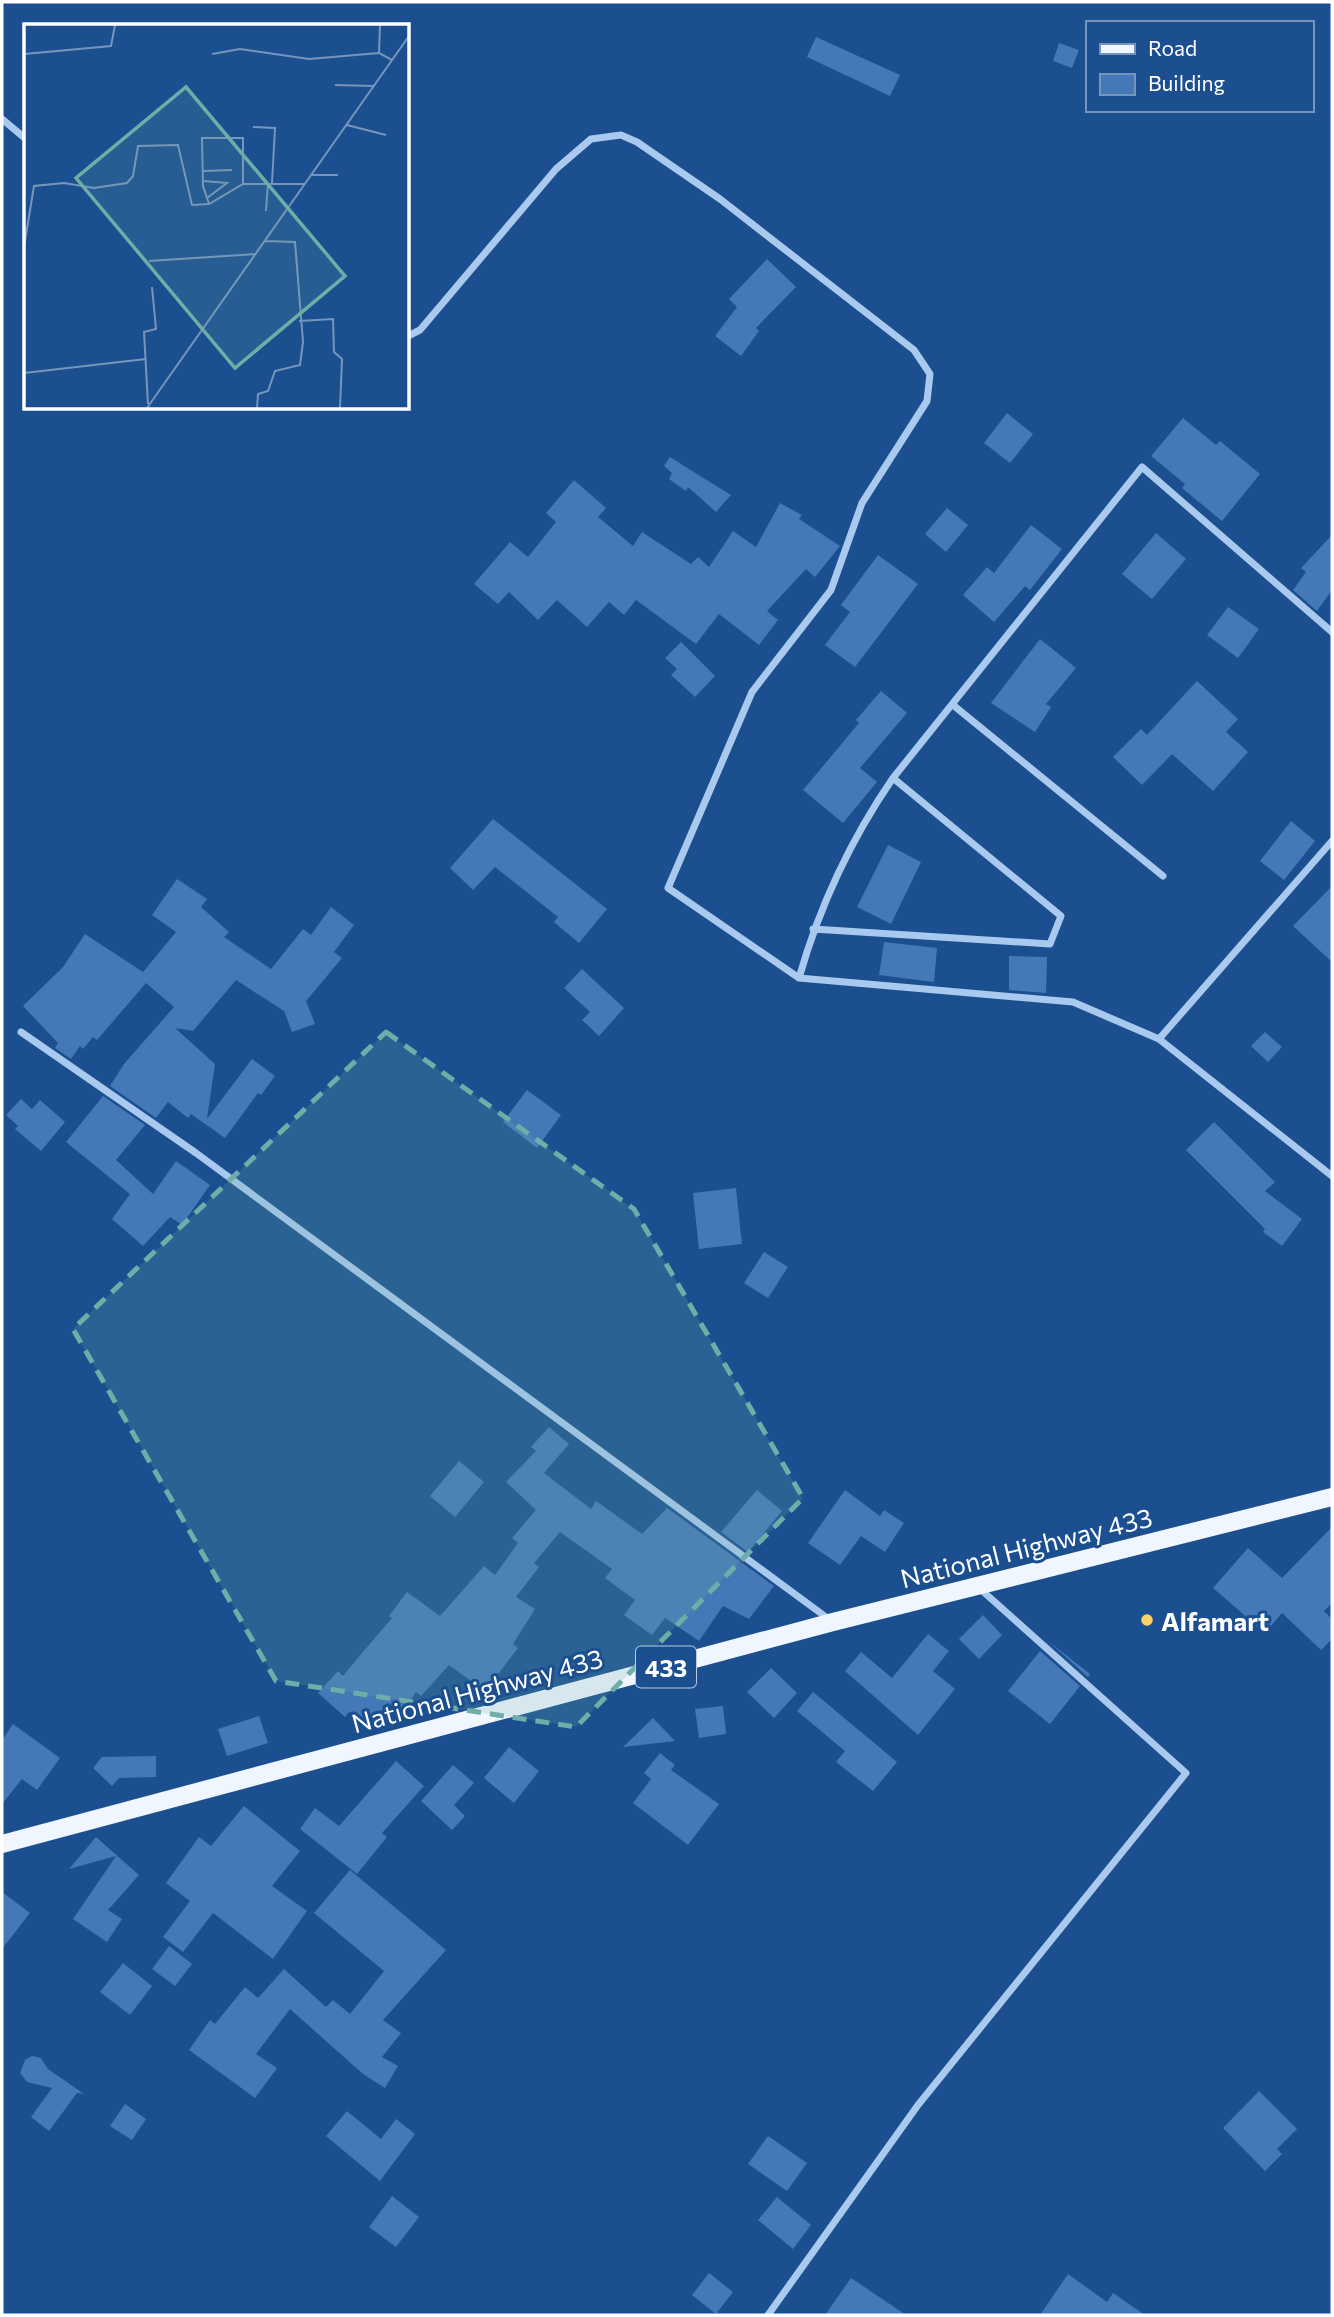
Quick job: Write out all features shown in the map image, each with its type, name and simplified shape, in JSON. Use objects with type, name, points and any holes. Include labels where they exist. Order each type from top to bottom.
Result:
[{"type":"main road","name":"National Highway 433","points":[[2,1843],[833,1622],[1332,1497]]},
{"type":"street","points":[[2,119],[24,137]]},
{"type":"street","points":[[410,335],[420,330],[556,169],[591,139],[621,135],[637,142],[720,199],[914,350],[930,374],[927,401],[862,503],[831,590],[752,692],[668,888],[799,978],[1073,1003],[1159,1039],[1332,1176]]},
{"type":"street","points":[[799,978],[813,929],[867,816],[893,778],[1142,467],[1259,572],[1332,632]]},
{"type":"street","points":[[953,705],[1163,876]]},
{"type":"street","points":[[813,929],[1050,944],[1061,916],[893,778]]},
{"type":"street","points":[[1159,1039],[1332,841]]},
{"type":"street","points":[[21,1032],[195,1153],[833,1622]]},
{"type":"street","points":[[768,2315],[918,2105],[1186,1773],[978,1586]]},
{"type":"highlighted area","points":[[386,1032],[634,1209],[803,1498],[576,1727],[276,1681],[73,1329]]},
{"type":"building","points":[[816,37],[900,75],[890,96],[807,57]]},
{"type":"building","points":[[1059,43],[1079,50],[1072,68],[1053,61]]},
{"type":"building","points":[[767,259],[796,287],[756,328],[759,331],[741,356],[715,336],[737,307],[729,299]]},
{"type":"building","points":[[1007,413],[1033,434],[1010,463],[984,443]]},
{"type":"building","points":[[1183,418],[1216,445],[1220,441],[1260,474],[1222,521],[1182,488],[1185,484],[1151,456]]},
{"type":"building","points":[[670,457],[731,495],[716,512],[688,487],[686,491],[669,479],[672,473],[664,466]]},
{"type":"building","points":[[574,480],[606,508],[598,517],[633,546],[642,532],[691,564],[698,557],[709,567],[733,531],[756,547],[780,503],[802,515],[799,519],[840,546],[815,577],[806,569],[767,611],[778,620],[759,645],[719,614],[696,644],[636,600],[624,615],[609,602],[587,627],[557,600],[538,620],[509,592],[498,604],[474,584],[510,542],[528,557],[556,522],[546,513]]},
{"type":"building","points":[[947,508],[968,525],[946,552],[925,534]]},
{"type":"building","points":[[1031,525],[1062,549],[1030,590],[1025,586],[994,622],[963,595],[987,567],[994,573]]},
{"type":"building","points":[[1156,533],[1186,559],[1152,599],[1122,574]]},
{"type":"building","points":[[1332,535],[1332,590],[1317,611],[1293,590],[1306,572],[1301,568]]},
{"type":"building","points":[[878,555],[918,584],[855,667],[825,645],[850,612],[841,605]]},
{"type":"building","points":[[1228,607],[1259,629],[1238,658],[1207,635]]},
{"type":"building","points":[[1040,639],[1076,668],[1046,704],[1051,707],[1035,732],[991,703]]},
{"type":"building","points":[[681,642],[715,676],[695,697],[671,675],[677,669],[665,658]]},
{"type":"building","points":[[1197,681],[1238,719],[1226,732],[1248,752],[1213,791],[1172,754],[1142,785],[1113,757],[1141,729],[1147,735]]},
{"type":"building","points":[[881,691],[907,713],[860,768],[877,782],[843,823],[803,790],[859,723],[856,720]]},
{"type":"building","points":[[493,819],[607,909],[579,943],[554,922],[558,917],[495,867],[473,890],[450,868]]},
{"type":"building","points":[[1291,821],[1315,841],[1284,880],[1260,861]]},
{"type":"building","points":[[888,845],[921,862],[891,924],[857,907]]},
{"type":"building","points":[[177,879],[207,899],[201,907],[229,932],[224,937],[271,969],[303,929],[311,935],[331,907],[354,925],[334,952],[342,958],[306,1001],[315,1024],[292,1032],[284,1011],[236,980],[193,1031],[175,1028],[215,1064],[207,1119],[252,1059],[275,1076],[261,1095],[258,1093],[225,1138],[191,1114],[188,1118],[168,1102],[156,1118],[110,1086],[124,1064],[174,1007],[146,983],[97,1040],[93,1037],[83,1049],[80,1046],[71,1059],[55,1048],[58,1043],[23,1006],[63,967],[85,934],[143,972],[176,932],[152,915]]},
{"type":"building","points":[[1332,886],[1332,962],[1293,926]]},
{"type":"building","points":[[884,942],[937,948],[934,982],[879,975]]},
{"type":"building","points":[[1009,956],[1047,957],[1046,993],[1009,990]]},
{"type":"building","points":[[582,969],[624,1008],[599,1036],[582,1020],[590,1012],[564,988]]},
{"type":"building","points":[[1265,1032],[1282,1047],[1268,1062],[1251,1046]]},
{"type":"building","points":[[527,1090],[561,1115],[537,1148],[503,1122]]},
{"type":"building","points":[[103,1096],[145,1125],[116,1160],[153,1194],[176,1161],[210,1185],[182,1225],[170,1217],[143,1246],[112,1219],[130,1194],[66,1142]]},
{"type":"building","points":[[21,1099],[32,1109],[40,1100],[65,1122],[41,1151],[15,1129],[18,1126],[6,1115]]},
{"type":"building","points":[[1214,1122],[1275,1182],[1265,1191],[1302,1219],[1282,1246],[1263,1232],[1265,1229],[1186,1150]]},
{"type":"building","points":[[736,1188],[742,1244],[699,1249],[693,1193]]},
{"type":"building","points":[[764,1252],[788,1267],[768,1298],[744,1283]]},
{"type":"building","points":[[549,1427],[569,1444],[544,1473],[591,1509],[596,1501],[642,1534],[667,1508],[774,1586],[749,1619],[723,1606],[699,1641],[665,1618],[652,1635],[624,1615],[635,1600],[605,1578],[612,1569],[560,1532],[534,1563],[539,1567],[516,1597],[535,1609],[513,1644],[518,1648],[485,1691],[449,1665],[421,1696],[416,1692],[402,1713],[388,1703],[367,1728],[349,1712],[345,1717],[318,1693],[338,1671],[343,1676],[392,1618],[389,1616],[407,1592],[440,1616],[484,1566],[495,1575],[518,1543],[512,1538],[536,1510],[506,1482],[536,1451],[531,1447]]},
{"type":"building","points":[[459,1461],[484,1482],[455,1517],[430,1496]]},
{"type":"building","points":[[757,1490],[782,1511],[748,1552],[721,1532]]},
{"type":"building","points":[[845,1490],[880,1516],[884,1510],[904,1523],[885,1552],[861,1536],[840,1565],[808,1543]]},
{"type":"building","points":[[1332,1527],[1332,1603],[1324,1611],[1332,1619],[1332,1639],[1321,1650],[1282,1613],[1265,1633],[1213,1588],[1248,1548],[1282,1578]]},
{"type":"building","points":[[983,1615],[1002,1635],[979,1659],[959,1639]]},
{"type":"building","points":[[928,1634],[949,1651],[933,1671],[955,1689],[918,1735],[845,1671],[861,1652],[892,1678]]},
{"type":"building","points":[[1048,1641],[1090,1674],[1088,1677]]},
{"type":"building","points":[[1040,1651],[1080,1686],[1050,1724],[1008,1691]]},
{"type":"building","points":[[771,1668],[797,1693],[774,1718],[747,1692]]},
{"type":"building","points":[[813,1692],[897,1762],[873,1791],[836,1762],[845,1751],[797,1711]]},
{"type":"building","points":[[723,1706],[726,1734],[699,1738],[695,1709]]},
{"type":"building","points":[[259,1716],[268,1743],[227,1756],[218,1729]]},
{"type":"building","points":[[653,1718],[675,1741],[623,1747]]},
{"type":"building","points":[[13,1724],[60,1758],[37,1790],[22,1779],[2,1804],[2,1740]]},
{"type":"building","points":[[509,1747],[539,1771],[514,1803],[484,1778]]},
{"type":"building","points":[[660,1753],[675,1765],[671,1770],[719,1804],[688,1845],[633,1803],[651,1779],[644,1773]]},
{"type":"building","points":[[156,1756],[156,1777],[119,1778],[112,1786],[93,1768],[102,1757]]},
{"type":"building","points":[[396,1761],[424,1786],[382,1833],[387,1837],[357,1874],[300,1829],[315,1808],[339,1826]]},
{"type":"building","points":[[453,1765],[474,1783],[454,1805],[465,1816],[452,1830],[421,1801]]},
{"type":"building","points":[[244,1806],[300,1851],[272,1886],[307,1911],[273,1959],[213,1913],[183,1952],[163,1937],[190,1901],[166,1883],[199,1837],[211,1846]]},
{"type":"building","points":[[96,1837],[139,1875],[108,1910],[122,1919],[107,1942],[73,1919],[116,1856],[69,1869]]},
{"type":"building","points":[[350,1870],[446,1950],[383,2020],[401,2033],[382,2057],[398,2066],[385,2088],[363,2074],[290,2009],[256,2054],[277,2068],[255,2098],[189,2050],[210,2020],[215,2024],[245,1987],[258,1998],[284,1969],[326,2007],[333,2000],[350,2014],[384,1971],[314,1913]]},
{"type":"building","points":[[2,1892],[30,1913],[2,1949]]},
{"type":"building","points":[[169,1946],[192,1964],[175,1986],[152,1969]]},
{"type":"building","points":[[123,1963],[152,1986],[130,2015],[100,1992]]},
{"type":"building","points":[[32,2056],[41,2058],[48,2069],[84,2094],[77,2093],[49,2131],[31,2117],[52,2088],[27,2082],[20,2073],[25,2060]]},
{"type":"building","points":[[1259,2091],[1297,2129],[1277,2149],[1282,2154],[1265,2171],[1223,2128]]},
{"type":"building","points":[[125,2104],[146,2119],[132,2140],[110,2126]]},
{"type":"building","points":[[347,2111],[381,2139],[396,2119],[415,2134],[380,2181],[326,2136]]},
{"type":"building","points":[[768,2136],[807,2163],[787,2191],[748,2164]]},
{"type":"building","points":[[392,2196],[419,2217],[396,2247],[369,2227]]},
{"type":"building","points":[[777,2197],[811,2225],[793,2249],[758,2220]]},
{"type":"building","points":[[709,2273],[733,2292],[716,2314],[692,2295]]},
{"type":"building","points":[[1068,2274],[1107,2302],[1113,2293],[1145,2315],[1040,2315]]},
{"type":"building","points":[[851,2278],[906,2315],[825,2315]]},
{"type":"place","name":"Alfamart","points":[[1147,1620]]}]
